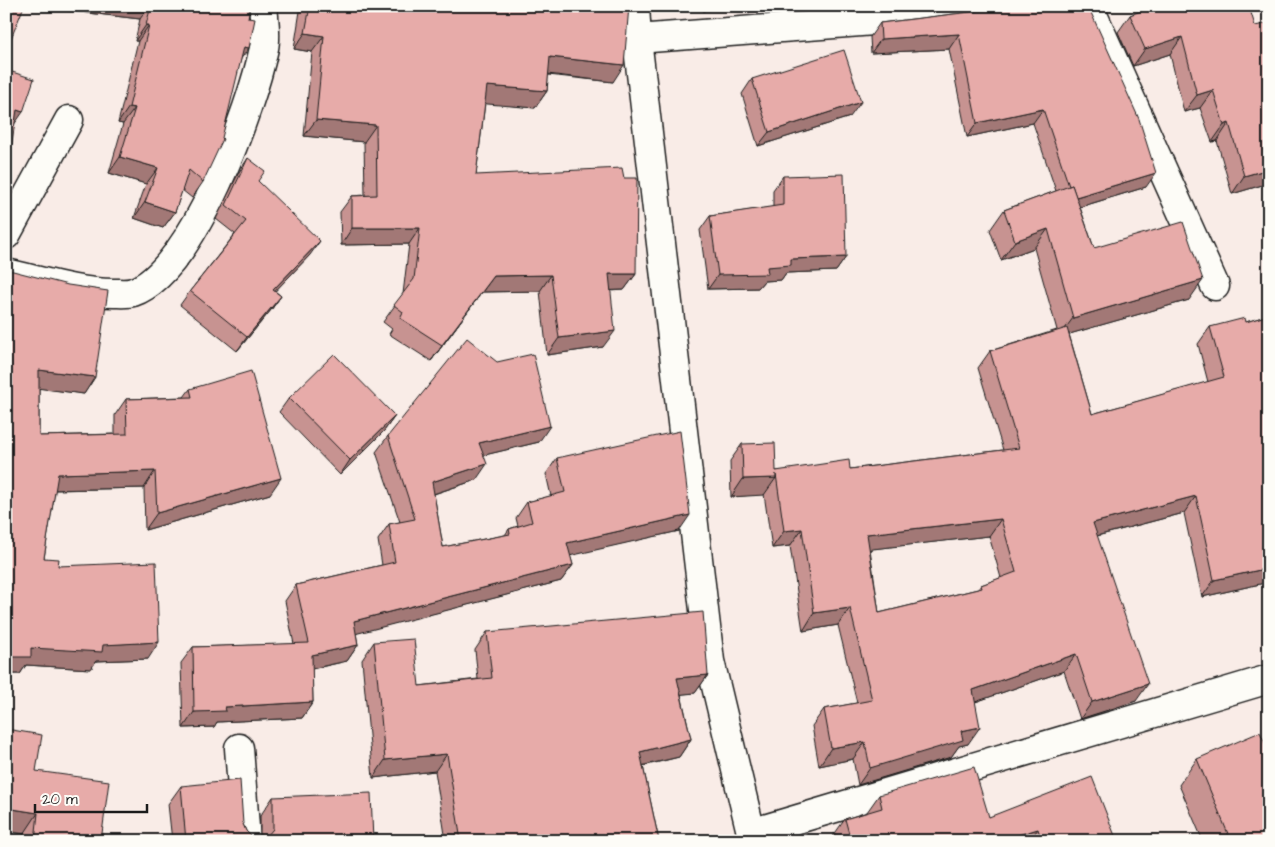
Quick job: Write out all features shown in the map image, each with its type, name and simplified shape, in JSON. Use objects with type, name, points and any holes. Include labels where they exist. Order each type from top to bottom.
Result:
[{"type":"street","points":[[6,273],[90,293],[132,292],[152,280],[187,241],[212,197],[246,108],[264,46],[263,6]]},
{"type":"street","points":[[635,6],[637,39],[710,661],[752,837],[1269,679]]},
{"type":"street","points":[[637,39],[874,21],[999,6]]},
{"type":"street","points":[[1089,6],[1215,286]]},
{"type":"street","points":[[6,235],[69,120]]},
{"type":"street","points":[[239,748],[246,841]]},
{"type":"building","points":[[6,6],[24,6],[6,51]]},
{"type":"building","points":[[151,6],[250,6],[248,18],[255,19],[249,48],[244,47],[223,139],[203,182],[189,170],[175,212],[145,202],[158,168],[120,157],[135,108],[129,107],[149,25],[146,25]]},
{"type":"building","points":[[310,6],[629,6],[624,65],[550,57],[547,91],[487,86],[476,175],[622,168],[624,178],[637,178],[636,274],[609,274],[615,331],[559,338],[551,275],[494,276],[442,345],[400,318],[403,312],[394,305],[414,279],[420,228],[352,228],[352,196],[377,195],[376,125],[316,120],[324,36],[305,33]]},
{"type":"building","points":[[1013,6],[1088,6],[1139,119],[1156,173],[1076,197],[1072,185],[1069,186],[1043,109],[977,123],[959,34],[881,39],[880,23]]},
{"type":"building","points":[[1154,6],[1249,6],[1255,26],[1269,23],[1269,169],[1244,176],[1229,123],[1224,125],[1213,90],[1197,95],[1182,37],[1145,49],[1130,15]]},
{"type":"building","points":[[844,50],[861,102],[769,132],[752,79]]},
{"type":"building","points":[[6,70],[34,79],[23,112],[17,110],[6,179]]},
{"type":"building","points":[[248,158],[265,171],[258,181],[320,241],[273,290],[281,296],[247,337],[190,291],[246,221],[226,205]]},
{"type":"building","points":[[844,174],[846,257],[791,259],[791,265],[767,267],[768,274],[718,275],[710,216],[783,205],[783,176]]},
{"type":"building","points":[[1072,185],[1094,248],[1183,222],[1203,280],[1073,318],[1048,229],[1015,241],[1004,210]]},
{"type":"building","points":[[6,270],[68,285],[108,291],[95,377],[39,370],[39,436],[127,434],[126,399],[192,397],[190,389],[251,371],[281,478],[157,513],[155,471],[58,474],[44,558],[59,559],[58,566],[156,562],[159,642],[103,645],[102,652],[31,648],[31,657],[6,657]]},
{"type":"building","points":[[1269,315],[1269,568],[1214,580],[1196,496],[1093,523],[1148,684],[1092,702],[1076,654],[973,690],[980,727],[961,731],[963,740],[870,768],[865,742],[831,748],[824,709],[872,700],[850,608],[814,613],[802,529],[784,531],[776,474],[776,478],[743,479],[742,444],[775,443],[776,471],[849,460],[850,469],[1019,448],[990,351],[1067,328],[1092,414],[1224,377],[1210,327],[1245,318],[1246,322]],"holes":[[[1001,519],[1016,572],[981,585],[982,588],[879,613],[867,534]]]},
{"type":"building","points":[[467,338],[497,362],[533,354],[550,426],[479,443],[487,464],[432,482],[443,547],[510,534],[509,529],[532,522],[527,502],[565,492],[557,458],[680,431],[690,515],[567,543],[573,565],[354,621],[358,645],[312,655],[313,702],[225,707],[226,711],[194,712],[193,647],[309,643],[296,585],[395,562],[389,524],[415,519],[388,436]]},
{"type":"building","points":[[334,354],[395,416],[350,460],[289,398]]},
{"type":"building","points":[[703,612],[708,675],[677,678],[691,739],[640,752],[659,841],[496,841],[495,839],[488,841],[461,841],[447,754],[385,760],[374,642],[414,639],[419,686],[492,678],[487,632]]},
{"type":"building","points":[[6,729],[42,735],[36,771],[109,781],[101,841],[35,841],[38,813],[6,808]]},
{"type":"building","points":[[1260,732],[1269,752],[1269,841],[1231,841],[1197,759]]},
{"type":"building","points":[[974,767],[989,817],[1092,777],[1117,841],[1042,841],[1038,829],[998,841],[851,841],[845,819],[882,808],[879,795]]},
{"type":"building","points":[[240,780],[243,824],[246,831],[252,837],[267,836],[273,829],[273,797],[371,793],[373,841],[186,841],[181,786]]}]
